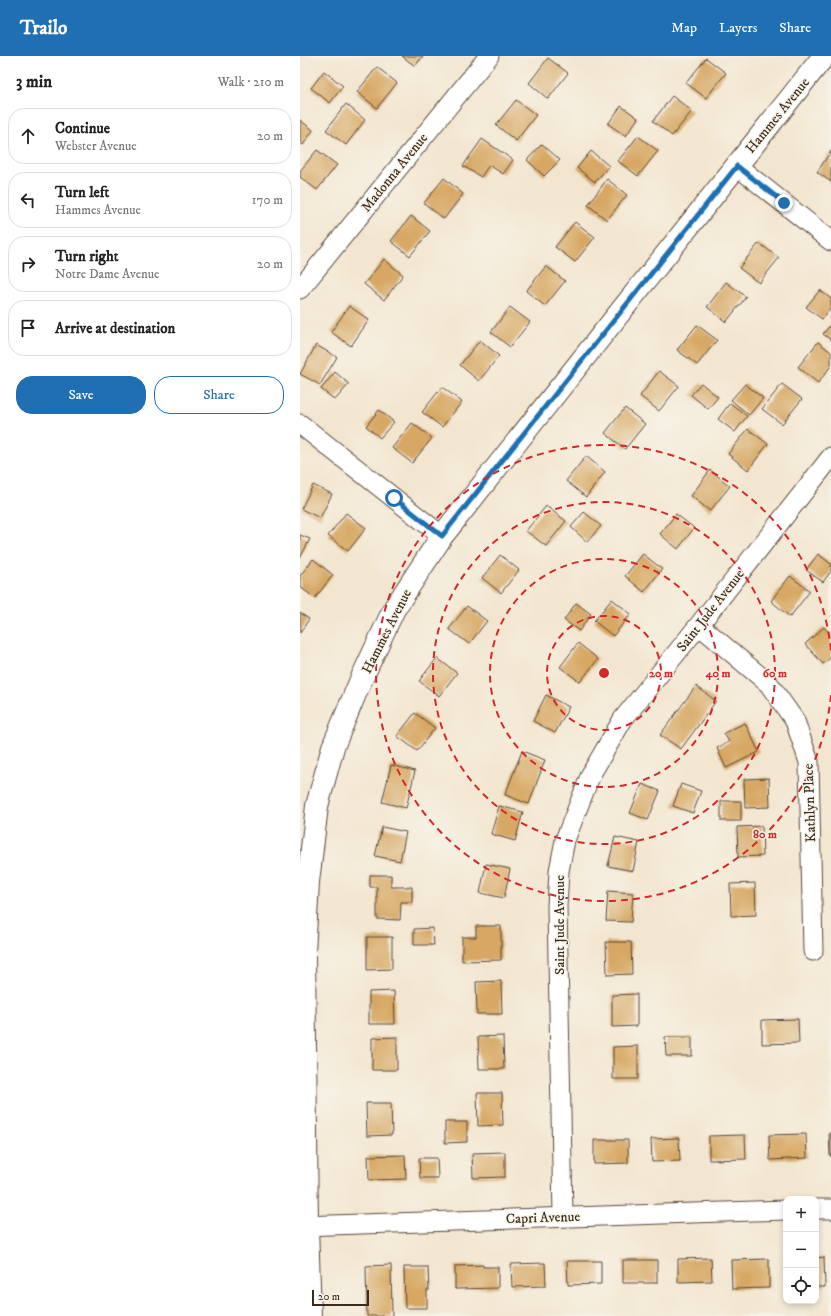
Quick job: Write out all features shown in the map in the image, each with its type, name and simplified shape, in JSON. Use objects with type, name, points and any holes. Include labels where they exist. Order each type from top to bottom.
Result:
[{"type":"street","name":"Madonna Avenue","points":[[300,289],[489,56]]},
{"type":"street","name":"Hammes Avenue","points":[[310,1316],[304,1226],[304,953],[308,882],[317,806],[333,747],[360,682],[394,609],[442,536],[824,56]]},
{"type":"street","points":[[737,166],[831,241]]},
{"type":"street","points":[[300,424],[442,536]]},
{"type":"street","name":"Saint Jude Avenue","points":[[563,1216],[557,906],[559,871],[565,840],[591,774],[624,719],[831,457]]},
{"type":"street","name":"Kathlyn Place","points":[[699,625],[768,684],[795,721],[810,762],[813,951]]},
{"type":"street","points":[[819,1209],[831,1209]]},
{"type":"street","name":"Capri Avenue","points":[[304,1226],[563,1216],[783,1210]]},
{"type":"building","points":[[402,56],[423,56],[415,66]]},
{"type":"building","points":[[548,58],[568,73],[548,99],[529,83]]},
{"type":"building","points":[[706,58],[726,73],[706,98],[686,83]]},
{"type":"building","points":[[377,67],[397,83],[377,108],[357,92]]},
{"type":"building","points":[[324,71],[343,86],[330,103],[311,88]]},
{"type":"building","points":[[672,96],[692,111],[672,136],[653,121]]},
{"type":"building","points":[[516,100],[536,115],[516,141],[496,125]]},
{"type":"building","points":[[346,104],[365,120],[346,145],[326,130]]},
{"type":"building","points":[[621,106],[638,118],[626,136],[608,124]]},
{"type":"building","points":[[300,120],[313,130],[303,145],[300,143]]},
{"type":"building","points":[[638,136],[658,151],[638,176],[618,161]]},
{"type":"building","points":[[482,139],[513,160],[503,174],[489,165],[481,177],[463,166]]},
{"type":"building","points":[[542,144],[560,160],[544,176],[527,160]]},
{"type":"building","points":[[317,150],[337,165],[317,190],[300,177],[300,171]]},
{"type":"building","points":[[591,151],[609,166],[595,182],[577,168]]},
{"type":"building","points":[[831,151],[831,182],[817,172]]},
{"type":"building","points":[[444,178],[463,194],[444,219],[424,203]]},
{"type":"building","points":[[607,179],[627,195],[607,220],[588,205]]},
{"type":"building","points":[[411,216],[430,231],[410,256],[391,241]]},
{"type":"building","points":[[575,222],[595,237],[575,262],[555,247]]},
{"type":"building","points":[[759,243],[779,258],[759,283],[739,268]]},
{"type":"building","points":[[384,259],[403,275],[384,300],[364,284]]},
{"type":"building","points":[[546,266],[565,281],[545,306],[526,291]]},
{"type":"building","points":[[726,282],[746,297],[726,322],[707,307]]},
{"type":"building","points":[[820,290],[831,299],[831,308],[822,319],[806,307]]},
{"type":"building","points":[[349,306],[369,320],[351,346],[331,332]]},
{"type":"building","points":[[510,307],[530,322],[510,347],[491,332]]},
{"type":"building","points":[[831,324],[831,340],[823,334]]},
{"type":"building","points":[[697,325],[717,340],[697,365],[677,350]]},
{"type":"building","points":[[480,340],[499,356],[479,381],[460,365]]},
{"type":"building","points":[[818,342],[831,352],[831,366],[818,383],[798,367]]},
{"type":"building","points":[[316,345],[337,357],[320,385],[300,374]]},
{"type":"building","points":[[659,371],[679,386],[659,411],[640,396]]},
{"type":"building","points":[[335,372],[349,384],[335,400],[321,389]]},
{"type":"building","points":[[701,383],[718,397],[708,409],[691,395]]},
{"type":"building","points":[[745,384],[763,398],[749,415],[731,400]]},
{"type":"building","points":[[782,384],[802,399],[782,424],[762,409]]},
{"type":"building","points":[[442,387],[462,402],[442,427],[422,412]]},
{"type":"building","points":[[730,403],[747,416],[735,432],[718,419]]},
{"type":"building","points":[[625,408],[645,424],[625,449],[605,433]]},
{"type":"building","points":[[379,410],[394,422],[380,438],[366,426]]},
{"type":"building","points":[[412,423],[432,438],[412,463],[392,448]]},
{"type":"building","points":[[748,429],[768,444],[748,470],[728,454]]},
{"type":"building","points":[[586,456],[605,472],[586,497],[566,481]]},
{"type":"building","points":[[710,470],[730,486],[710,511],[691,496]]},
{"type":"building","points":[[313,485],[332,494],[320,518],[301,509]]},
{"type":"building","points":[[546,506],[566,521],[546,546],[526,531]]},
{"type":"building","points":[[584,512],[601,526],[587,542],[571,527]]},
{"type":"building","points":[[346,513],[366,528],[348,551],[328,536]]},
{"type":"building","points":[[676,514],[694,528],[678,549],[660,534]]},
{"type":"building","points":[[300,535],[310,539],[300,558]]},
{"type":"building","points":[[643,554],[662,569],[644,592],[625,576]]},
{"type":"building","points":[[818,554],[831,564],[831,571],[823,582],[806,570]]},
{"type":"building","points":[[500,555],[519,570],[501,593],[482,578]]},
{"type":"building","points":[[313,559],[333,575],[315,598],[300,587],[300,576]]},
{"type":"building","points":[[790,576],[810,591],[790,617],[771,601]]},
{"type":"building","points":[[612,599],[631,614],[613,636],[594,621]]},
{"type":"building","points":[[576,603],[591,614],[579,631],[564,620]]},
{"type":"building","points":[[467,606],[487,621],[469,644],[449,629]]},
{"type":"building","points":[[300,613],[309,619],[300,633]]},
{"type":"building","points":[[824,627],[831,635],[831,657],[823,664],[805,644]]},
{"type":"building","points":[[578,643],[598,659],[580,682],[560,667]]},
{"type":"building","points":[[437,658],[457,673],[439,696],[419,681]]},
{"type":"building","points":[[696,686],[716,701],[681,749],[660,735]]},
{"type":"building","points":[[546,695],[569,707],[555,733],[533,721]]},
{"type":"building","points":[[415,713],[435,728],[417,751],[397,736]]},
{"type":"building","points":[[745,723],[759,752],[726,768],[717,748],[729,742],[724,733]]},
{"type":"building","points":[[522,751],[545,760],[529,804],[505,795]]},
{"type":"building","points":[[391,765],[415,771],[406,808],[382,802]]},
{"type":"building","points":[[769,778],[770,807],[745,808],[744,779]]},
{"type":"building","points":[[642,784],[660,791],[648,820],[630,813]]},
{"type":"building","points":[[681,784],[701,791],[693,813],[673,806]]},
{"type":"building","points":[[721,801],[741,801],[741,821],[721,821]]},
{"type":"building","points":[[499,806],[523,812],[515,841],[491,834]]},
{"type":"building","points":[[762,826],[763,856],[738,857],[737,827]]},
{"type":"building","points":[[382,827],[406,832],[400,861],[375,856]]},
{"type":"building","points":[[615,837],[639,842],[633,871],[608,866]]},
{"type":"building","points":[[486,864],[510,869],[504,898],[480,893]]},
{"type":"building","points":[[370,875],[391,875],[391,887],[412,887],[412,902],[401,902],[400,920],[377,919],[377,887],[370,887]]},
{"type":"building","points":[[755,883],[756,915],[731,916],[730,884]]},
{"type":"building","points":[[608,891],[633,893],[631,922],[606,921]]},
{"type":"building","points":[[476,926],[501,926],[501,960],[462,961],[462,937],[476,937]]},
{"type":"building","points":[[433,928],[434,945],[414,945],[414,929]]},
{"type":"building","points":[[367,937],[392,937],[392,969],[367,970]]},
{"type":"building","points":[[606,942],[631,942],[632,974],[607,975]]},
{"type":"building","points":[[501,981],[502,1014],[477,1014],[476,982]]},
{"type":"building","points":[[394,991],[395,1024],[369,1024],[369,992]]},
{"type":"building","points":[[637,994],[637,1026],[612,1027],[612,995]]},
{"type":"building","points":[[798,1019],[799,1043],[762,1044],[762,1020]]},
{"type":"building","points":[[503,1036],[504,1069],[479,1069],[478,1037]]},
{"type":"building","points":[[397,1037],[397,1070],[372,1070],[372,1038]]},
{"type":"building","points":[[665,1037],[692,1037],[692,1056],[666,1056]]},
{"type":"building","points":[[638,1046],[638,1079],[613,1079],[613,1047]]},
{"type":"building","points":[[477,1093],[502,1093],[503,1125],[478,1126]]},
{"type":"building","points":[[366,1103],[391,1103],[392,1135],[367,1136]]},
{"type":"building","points":[[445,1122],[467,1122],[467,1142],[445,1143]]},
{"type":"building","points":[[829,1133],[831,1133],[831,1156],[830,1156]]},
{"type":"building","points":[[806,1134],[807,1158],[770,1160],[769,1135]]},
{"type":"building","points":[[745,1135],[746,1159],[709,1160],[709,1136]]},
{"type":"building","points":[[679,1138],[680,1161],[652,1162],[651,1139]]},
{"type":"building","points":[[594,1140],[628,1140],[628,1163],[594,1164]]},
{"type":"building","points":[[505,1152],[505,1177],[473,1178],[472,1153]]},
{"type":"building","points":[[405,1155],[406,1179],[369,1180],[368,1156]]},
{"type":"building","points":[[419,1158],[437,1158],[438,1178],[420,1178]]},
{"type":"building","points":[[824,1257],[825,1287],[819,1287],[819,1258]]},
{"type":"building","points":[[711,1258],[712,1281],[678,1282],[678,1259]]},
{"type":"building","points":[[769,1259],[769,1288],[732,1289],[731,1260]]},
{"type":"building","points":[[623,1260],[657,1260],[657,1283],[623,1283]]},
{"type":"building","points":[[567,1261],[601,1261],[601,1284],[568,1285]]},
{"type":"building","points":[[545,1263],[546,1286],[512,1287],[511,1264]]},
{"type":"building","points":[[391,1265],[392,1316],[367,1316],[366,1266]]},
{"type":"building","points":[[483,1265],[483,1267],[498,1267],[498,1288],[455,1289],[455,1266]]},
{"type":"building","points":[[404,1267],[428,1267],[429,1290],[427,1290],[427,1308],[405,1308]]},
{"type":"route","points":[[394,498],[442,536],[737,166],[784,203]]}]
